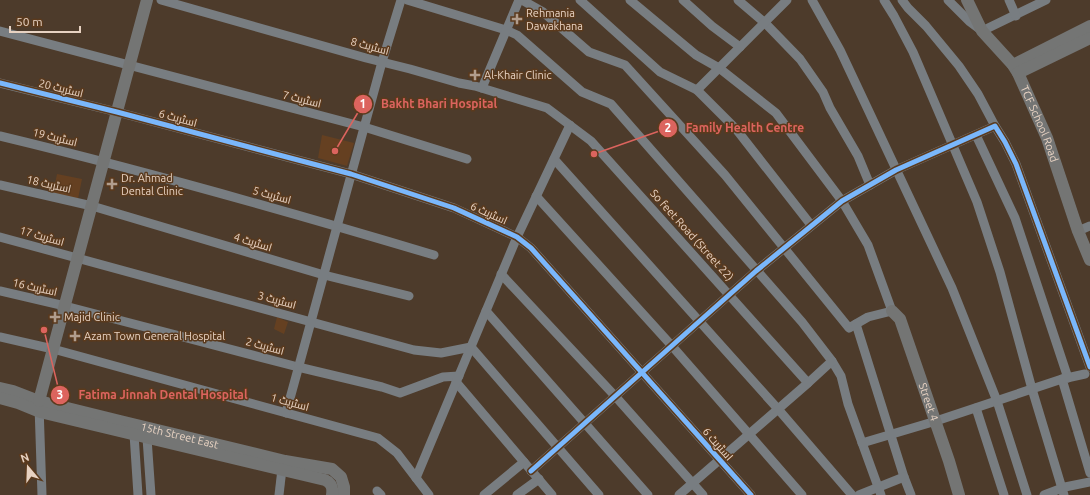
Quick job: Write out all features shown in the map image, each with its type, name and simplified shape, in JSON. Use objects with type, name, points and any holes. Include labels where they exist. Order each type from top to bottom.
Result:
[{"type":"street","points":[[42,495],[39,406],[147,0]]},
{"type":"street","name":"اسٹریٹ 8","points":[[161,0],[382,62],[482,88],[547,108],[570,125]]},
{"type":"street","points":[[286,413],[382,62],[402,0]]},
{"type":"street","points":[[407,0],[506,30],[517,35],[582,92],[611,104],[802,322],[832,361],[841,376],[848,404],[880,491]]},
{"type":"street","points":[[482,88],[518,0]]},
{"type":"street","points":[[522,0],[543,12],[589,52],[625,65],[725,175],[849,328],[868,317],[892,312],[868,245],[842,201],[776,113],[720,68],[696,55],[630,0]]},
{"type":"street","points":[[580,0],[660,72],[697,90],[736,129],[811,225]]},
{"type":"street","points":[[683,0],[712,26],[740,47]]},
{"type":"street","points":[[738,0],[765,23],[800,60],[823,92],[830,108],[858,156],[870,185]]},
{"type":"street","points":[[697,90],[787,0]]},
{"type":"street","points":[[812,0],[840,50],[952,288],[997,401],[1027,495]]},
{"type":"street","points":[[884,0],[913,52],[952,146],[978,202],[1000,272],[1032,389],[1063,492]]},
{"type":"street","points":[[862,444],[1088,371],[1040,228],[1016,164],[1005,142],[978,94],[959,66],[902,0]]},
{"type":"street","points":[[948,0],[970,22],[982,31],[1016,16],[1046,0]]},
{"type":"street","name":"TCF School Road","points":[[967,0],[982,31],[1015,69],[1047,138],[1078,231],[1090,260]]},
{"type":"street","points":[[1009,0],[1016,16]]},
{"type":"street","points":[[1015,69],[1090,26]]},
{"type":"street","name":"اسٹریٹ 7","points":[[0,31],[364,127],[467,159]]},
{"type":"street","points":[[1015,69],[1090,38]]},
{"type":"street","name":"اسٹریٹ 20","points":[[0,83],[117,112]]},
{"type":"street","name":"اسٹریٹ 6","points":[[117,112],[351,174],[454,208],[517,237],[531,248],[751,495]]},
{"type":"street","points":[[416,478],[517,237],[570,125]]},
{"type":"street","name":"So feet Road (Street 22)","points":[[570,125],[592,141],[808,383]]},
{"type":"street","points":[[531,471],[756,271],[842,201],[896,170],[995,126]]},
{"type":"street","points":[[976,135],[1015,218],[1065,379],[1090,473]]},
{"type":"street","name":"اسٹریٹ 19","points":[[0,136],[104,161]]},
{"type":"street","points":[[554,159],[700,321],[852,495]]},
{"type":"street","name":"اسٹریٹ 5","points":[[104,161],[337,226],[434,255]]},
{"type":"street","name":"اسٹریٹ 18","points":[[0,185],[92,206]]},
{"type":"street","points":[[536,196],[672,346],[802,495]]},
{"type":"street","name":"اسٹریٹ 4","points":[[92,206],[324,275],[409,296]]},
{"type":"street","points":[[1078,231],[1090,226]]},
{"type":"street","name":"اسٹریٹ 17","points":[[0,237],[77,259]]},
{"type":"street","name":"اسٹریٹ 3","points":[[77,259],[414,350],[441,353],[471,347]]},
{"type":"street","points":[[502,274],[616,396],[703,495]]},
{"type":"street","name":"اسٹریٹ 16","points":[[0,291],[65,306]]},
{"type":"street","name":"اسٹریٹ 2","points":[[65,306],[298,368],[382,387],[400,393],[443,377],[457,379]]},
{"type":"street","points":[[486,311],[648,495]]},
{"type":"street","name":"Street 4","points":[[892,312],[900,318],[936,421],[959,495]]},
{"type":"street","points":[[856,324],[911,495]]},
{"type":"street","name":"اسٹریٹ 1","points":[[0,337],[53,349],[378,438],[397,453],[429,495]]},
{"type":"street","points":[[471,347],[599,495]]},
{"type":"street","points":[[679,495],[832,361]]},
{"type":"street","points":[[457,379],[552,495]]},
{"type":"street","name":"15th Street East","points":[[0,388],[13,390],[39,406],[147,438],[282,468],[328,481],[333,489],[332,495]]},
{"type":"street","name":"15th Street East","points":[[0,398],[332,470],[341,477],[344,487],[344,495]]},
{"type":"street","points":[[976,408],[1004,495]]},
{"type":"street","points":[[134,434],[138,495]]},
{"type":"street","points":[[147,438],[151,495]]},
{"type":"street","points":[[484,495],[524,462]]},
{"type":"street","points":[[279,495],[282,468]]},
{"type":"street","points":[[859,495],[880,491],[904,477]]},
{"type":"street","points":[[517,495],[538,479]]},
{"type":"street","points":[[1044,495],[1063,492],[1090,482]]},
{"type":"shaded area","points":[[322,135],[354,143],[347,166],[318,158]]},
{"type":"shaded area","points":[[57,174],[82,179],[78,199],[53,194]]},
{"type":"shaded area","points":[[277,317],[288,322],[284,334],[274,329]]},
{"type":"cycle path","points":[[0,83],[117,112],[351,174],[454,208],[517,237],[531,248],[751,495]]},
{"type":"cycle path","points":[[531,471],[756,271],[842,201],[896,170],[995,126],[1016,164],[1090,367]]},
{"type":"place","name":"Rehmania Dawakhana","points":[[517,19]]},
{"type":"place","name":"Al-Khair Clinic","points":[[475,75]]},
{"type":"place","name":"Bakht Bhari Hospital","points":[[335,151]]},
{"type":"place","name":"Family Health Centre","points":[[594,154]]},
{"type":"place","name":"Dr. Ahmad Dental Clinic","points":[[112,184]]},
{"type":"place","name":"Majid Clinic","points":[[55,317]]},
{"type":"place","name":"Fatima Jinnah Dental Hospital","points":[[44,330]]},
{"type":"place","name":"Azam Town General Hospital","points":[[75,336]]}]
